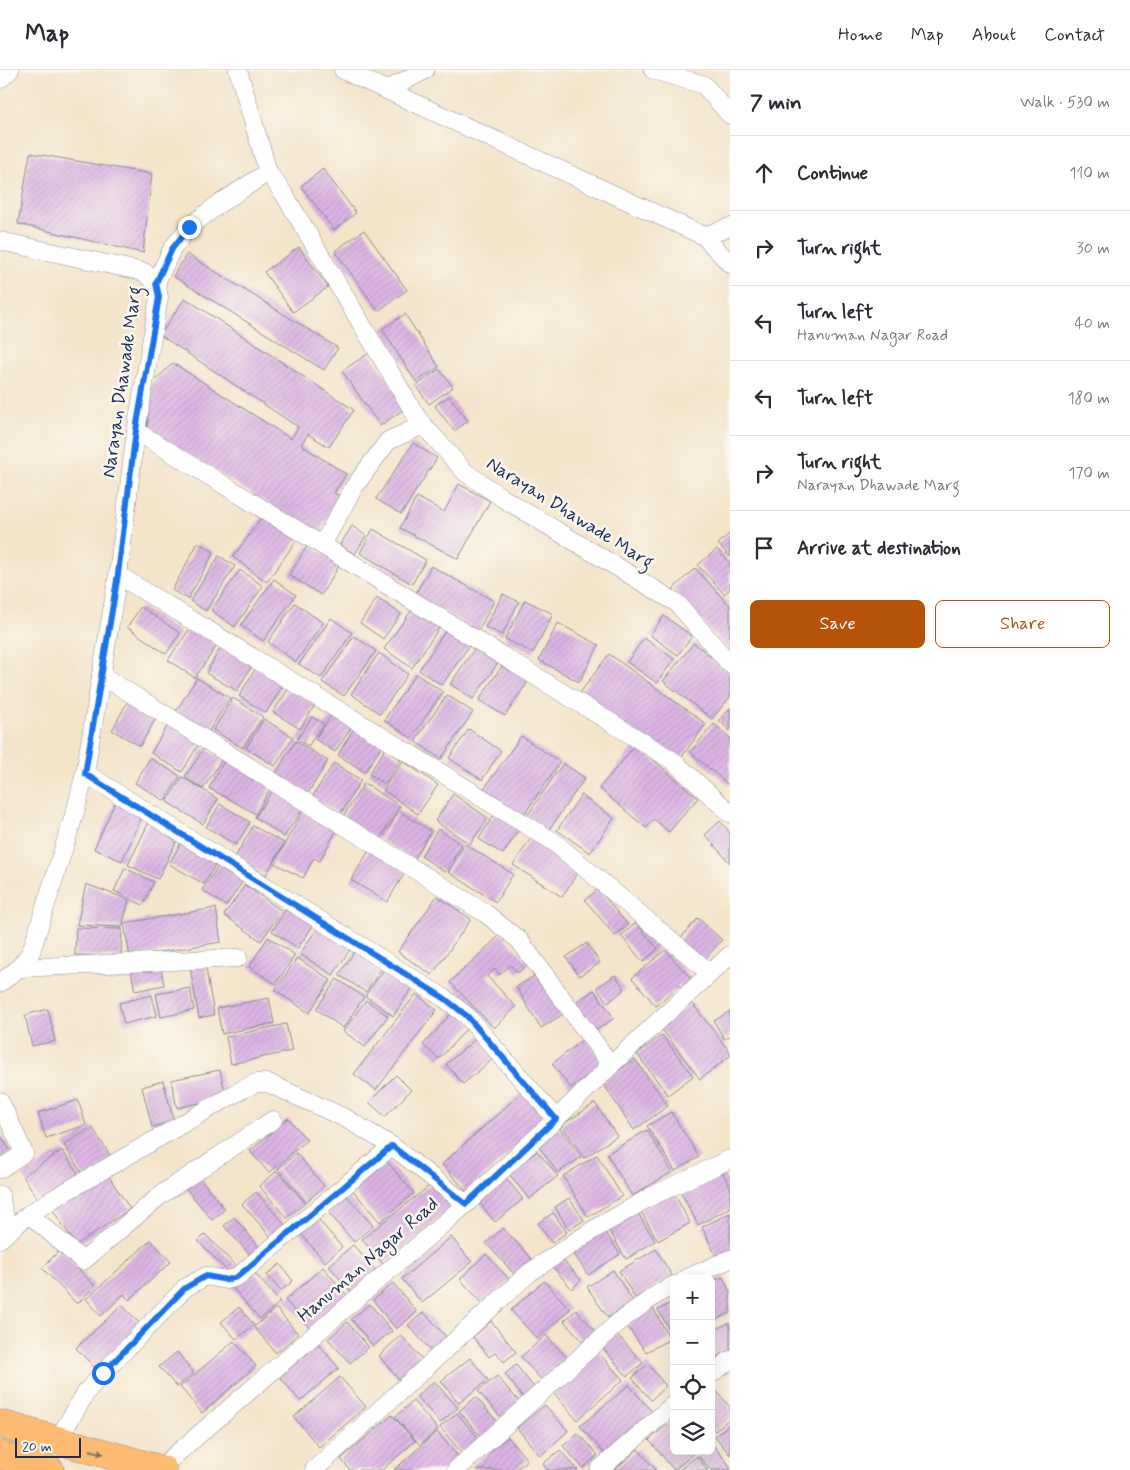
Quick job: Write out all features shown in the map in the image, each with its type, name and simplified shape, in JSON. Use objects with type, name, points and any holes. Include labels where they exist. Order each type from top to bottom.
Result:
[{"type":"highway","points":[[0,1424],[161,1469]]},
{"type":"highway","points":[[0,1455],[50,1470]]},
{"type":"street","points":[[238,70],[268,172]]},
{"type":"street","points":[[343,70],[704,236],[730,264]]},
{"type":"street","points":[[387,90],[425,70]]},
{"type":"street","points":[[653,70],[704,85],[730,115]]},
{"type":"street","name":"Narayan Dhawade Marg","points":[[0,982],[19,968],[30,952],[76,809],[85,774],[118,574],[136,430],[159,297],[156,283],[172,249],[189,227],[268,172],[284,194],[423,425],[465,472],[504,499],[677,603],[730,664]]},
{"type":"street","points":[[704,236],[730,227]]},
{"type":"street","points":[[0,241],[144,272],[156,283]]},
{"type":"street","points":[[322,545],[354,487],[388,441],[423,425]]},
{"type":"street","points":[[136,430],[672,760],[730,813]]},
{"type":"street","points":[[118,574],[554,842],[710,973]]},
{"type":"street","points":[[101,675],[485,913],[519,940],[611,1065]]},
{"type":"street","points":[[85,774],[444,998],[467,1016],[556,1119]]},
{"type":"street","name":"Hanuman Nagar Road","points":[[161,1469],[466,1204],[730,954]]},
{"type":"street","points":[[19,968],[238,958]]},
{"type":"street","points":[[4,1235],[29,1214],[53,1199],[256,1083],[268,1083],[336,1114],[392,1146],[466,1204]]},
{"type":"street","points":[[0,1102],[24,1153],[0,1169]]},
{"type":"street","points":[[29,1214],[83,1261],[162,1194],[273,1120]]},
{"type":"street","points":[[57,1440],[92,1385],[185,1288],[206,1276],[227,1280],[237,1277],[392,1146]]},
{"type":"street","points":[[314,1470],[530,1273],[593,1230],[641,1201],[730,1159]]},
{"type":"street","points":[[0,1195],[4,1235]]},
{"type":"street","points":[[695,1275],[730,1259]]},
{"type":"street","points":[[456,1470],[620,1320],[670,1287]]},
{"type":"street","points":[[715,1371],[730,1360]]},
{"type":"street","points":[[599,1470],[670,1408]]},
{"type":"building","points":[[30,153],[152,174],[143,253],[18,224]]},
{"type":"building","points":[[323,169],[356,213],[334,230],[301,186]]},
{"type":"building","points":[[364,230],[407,290],[378,311],[335,251]]},
{"type":"building","points":[[299,247],[328,287],[293,312],[264,272]]},
{"type":"building","points":[[187,254],[338,348],[324,370],[173,276]]},
{"type":"building","points":[[185,298],[354,410],[329,447],[308,434],[301,445],[346,474],[334,493],[341,497],[331,510],[319,534],[147,429],[151,384],[173,363],[291,439],[298,427],[160,335]]},
{"type":"building","points":[[405,314],[439,367],[416,382],[382,329]]},
{"type":"building","points":[[369,353],[407,407],[380,426],[342,371]]},
{"type":"building","points":[[439,369],[453,387],[429,404],[416,386]]},
{"type":"building","points":[[449,396],[468,421],[454,431],[435,406]]},
{"type":"building","points":[[413,443],[437,458],[401,514],[376,499]]},
{"type":"building","points":[[459,484],[490,501],[458,559],[400,528],[417,497],[444,512]]},
{"type":"building","points":[[264,514],[298,538],[267,582],[233,557]]},
{"type":"building","points":[[352,526],[366,536],[355,554],[340,545]]},
{"type":"building","points":[[373,529],[426,560],[412,584],[360,553]]},
{"type":"building","points":[[730,533],[730,557],[718,544]]},
{"type":"building","points":[[198,543],[214,552],[188,599],[172,590]]},
{"type":"building","points":[[308,545],[340,564],[321,595],[289,575]]},
{"type":"building","points":[[717,549],[730,563],[730,589],[724,594],[698,565]]},
{"type":"building","points":[[219,556],[235,566],[206,611],[190,601]]},
{"type":"building","points":[[431,566],[494,601],[478,631],[415,595]]},
{"type":"building","points":[[695,568],[730,606],[730,651],[673,589]]},
{"type":"building","points":[[240,570],[263,586],[235,627],[211,610]]},
{"type":"building","points":[[274,579],[296,595],[263,641],[241,625]]},
{"type":"building","points":[[503,594],[519,602],[502,635],[485,627]]},
{"type":"building","points":[[377,598],[401,614],[383,639],[360,623]]},
{"type":"building","points":[[525,600],[553,614],[533,653],[505,639]]},
{"type":"building","points":[[295,603],[323,623],[296,662],[268,642]]},
{"type":"building","points":[[141,607],[180,633],[166,654],[127,627]]},
{"type":"building","points":[[414,607],[441,625],[412,668],[384,649]]},
{"type":"building","points":[[664,616],[692,636],[678,655],[650,635]]},
{"type":"building","points":[[331,618],[352,633],[321,678],[299,664]]},
{"type":"building","points":[[558,623],[599,645],[579,682],[539,660]]},
{"type":"building","points":[[191,627],[217,645],[195,678],[168,660]]},
{"type":"building","points":[[448,627],[471,643],[442,685],[419,670]]},
{"type":"building","points":[[354,636],[376,651],[344,696],[322,682]]},
{"type":"building","points":[[644,638],[674,659],[657,683],[627,662]]},
{"type":"building","points":[[694,643],[730,672],[730,697],[712,719],[663,681]]},
{"type":"building","points":[[477,645],[500,660],[473,699],[450,684]]},
{"type":"building","points":[[221,647],[252,665],[237,691],[206,673]]},
{"type":"building","points":[[379,653],[408,674],[380,714],[351,694]]},
{"type":"building","points":[[609,654],[706,724],[677,763],[580,693]]},
{"type":"building","points":[[504,663],[529,680],[505,716],[479,700]]},
{"type":"building","points":[[256,668],[283,685],[266,713],[239,696]]},
{"type":"building","points":[[416,674],[443,692],[411,738],[384,720]]},
{"type":"building","points":[[197,678],[230,698],[207,734],[174,714]]},
{"type":"building","points":[[289,688],[315,705],[300,729],[273,712]]},
{"type":"building","points":[[447,695],[473,712],[441,759],[415,741]]},
{"type":"building","points":[[130,697],[159,713],[140,746],[112,730]]},
{"type":"building","points":[[233,698],[263,717],[243,748],[213,730]]},
{"type":"building","points":[[730,708],[730,731],[719,720]]},
{"type":"building","points":[[332,715],[351,728],[335,752],[315,739]]},
{"type":"building","points":[[312,717],[324,724],[308,746],[297,739]]},
{"type":"building","points":[[264,719],[293,737],[275,766],[246,748]]},
{"type":"building","points":[[170,721],[201,740],[182,772],[151,753]]},
{"type":"building","points":[[714,724],[730,738],[730,786],[690,752]]},
{"type":"building","points":[[354,728],[382,746],[365,772],[338,755]]},
{"type":"building","points":[[469,729],[501,751],[482,780],[449,758]]},
{"type":"building","points":[[521,736],[560,762],[523,816],[484,789]]},
{"type":"building","points":[[296,741],[328,761],[308,793],[276,773]]},
{"type":"building","points":[[636,745],[698,798],[669,832],[654,819],[646,828],[599,788]]},
{"type":"building","points":[[204,748],[222,759],[203,789],[185,777]]},
{"type":"building","points":[[385,749],[401,759],[385,784],[369,774]]},
{"type":"building","points":[[150,758],[180,776],[165,801],[135,783]]},
{"type":"building","points":[[225,759],[272,785],[256,814],[209,788]]},
{"type":"building","points":[[403,761],[438,785],[418,814],[383,790]]},
{"type":"building","points":[[334,763],[361,780],[340,814],[312,797]]},
{"type":"building","points":[[563,763],[585,778],[548,831],[527,816]]},
{"type":"building","points":[[182,777],[218,799],[203,824],[167,802]]},
{"type":"building","points":[[364,783],[400,806],[379,839],[343,817]]},
{"type":"building","points":[[275,787],[304,807],[284,837],[255,817]]},
{"type":"building","points":[[453,794],[488,818],[470,844],[435,821]]},
{"type":"building","points":[[581,795],[614,818],[590,853],[557,830]]},
{"type":"building","points":[[116,800],[144,812],[122,861],[94,849]]},
{"type":"building","points":[[220,804],[250,822],[236,845],[206,827]]},
{"type":"building","points":[[498,808],[523,823],[503,854],[479,839]]},
{"type":"building","points":[[303,811],[337,829],[320,861],[314,858],[303,878],[274,863]]},
{"type":"building","points":[[399,811],[431,831],[414,860],[381,840]]},
{"type":"building","points":[[720,821],[730,833],[730,863],[705,835]]},
{"type":"building","points":[[149,822],[179,836],[158,879],[128,865]]},
{"type":"building","points":[[253,826],[284,843],[266,875],[235,857]]},
{"type":"building","points":[[438,829],[462,845],[445,872],[421,856]]},
{"type":"building","points":[[533,835],[581,867],[562,897],[513,865]]},
{"type":"building","points":[[184,837],[220,857],[204,884],[169,864]]},
{"type":"building","points":[[465,844],[513,874],[496,902],[448,872]]},
{"type":"building","points":[[370,849],[406,871],[387,902],[351,880]]},
{"type":"building","points":[[221,862],[245,878],[226,906],[202,890]]},
{"type":"building","points":[[125,868],[154,882],[143,905],[114,891]]},
{"type":"building","points":[[86,884],[129,900],[122,927],[77,925]]},
{"type":"building","points":[[245,885],[282,911],[261,941],[224,915]]},
{"type":"building","points":[[598,889],[628,925],[615,936],[585,900]]},
{"type":"building","points":[[437,896],[471,919],[432,975],[398,952]]},
{"type":"building","points":[[289,904],[316,921],[298,948],[272,931]]},
{"type":"building","points":[[216,908],[221,942],[130,957],[124,923]]},
{"type":"building","points":[[698,918],[722,940],[703,961],[679,940]]},
{"type":"building","points":[[636,923],[658,949],[643,962],[621,936]]},
{"type":"building","points":[[320,924],[353,945],[333,975],[300,954]]},
{"type":"building","points":[[76,928],[122,929],[121,956],[75,955]]},
{"type":"building","points":[[501,934],[529,963],[518,973],[510,965],[500,975],[495,969],[487,976],[516,1007],[494,1028],[450,982]]},
{"type":"building","points":[[268,937],[295,955],[276,984],[249,967]]},
{"type":"building","points":[[587,943],[600,963],[579,976],[566,957]]},
{"type":"building","points":[[356,949],[383,966],[366,992],[339,975]]},
{"type":"building","points":[[665,950],[695,983],[685,992],[679,985],[656,1006],[632,978]]},
{"type":"building","points":[[297,958],[331,980],[309,1013],[275,990]]},
{"type":"building","points":[[205,963],[214,1015],[199,1018],[190,967]]},
{"type":"building","points":[[160,964],[164,985],[135,991],[131,971]]},
{"type":"building","points":[[385,968],[412,988],[393,1016],[365,996]]},
{"type":"building","points":[[541,972],[565,1013],[541,1028],[516,987]]},
{"type":"building","points":[[615,975],[625,989],[608,1003],[597,988]]},
{"type":"building","points":[[337,979],[364,997],[343,1028],[316,1009]]},
{"type":"building","points":[[190,988],[194,1010],[161,1017],[156,994]]},
{"type":"building","points":[[594,990],[614,1018],[590,1035],[570,1006]]},
{"type":"building","points":[[416,994],[437,1010],[376,1090],[354,1074]]},
{"type":"building","points":[[152,995],[157,1016],[124,1024],[119,1003]]},
{"type":"building","points":[[269,998],[274,1023],[222,1034],[217,1008]]},
{"type":"building","points":[[366,1000],[388,1016],[365,1047],[343,1031]]},
{"type":"building","points":[[692,1003],[730,1052],[730,1056],[700,1079],[660,1027]]},
{"type":"building","points":[[48,1009],[55,1041],[32,1046],[25,1015]]},
{"type":"building","points":[[455,1009],[471,1024],[439,1059],[423,1045]]},
{"type":"building","points":[[730,1011],[730,1036],[724,1039],[714,1021]]},
{"type":"building","points":[[286,1024],[292,1051],[231,1064],[226,1037]]},
{"type":"building","points":[[483,1033],[500,1053],[463,1084],[446,1064]]},
{"type":"building","points":[[662,1035],[693,1076],[668,1095],[637,1054]]},
{"type":"building","points":[[585,1038],[604,1063],[571,1088],[552,1064]]},
{"type":"building","points":[[635,1059],[668,1106],[634,1130],[602,1082]]},
{"type":"building","points":[[220,1070],[226,1097],[177,1108],[171,1080]]},
{"type":"building","points":[[396,1075],[411,1090],[385,1117],[369,1102]]},
{"type":"building","points":[[163,1081],[174,1121],[152,1127],[142,1087]]},
{"type":"building","points":[[525,1090],[549,1117],[466,1191],[442,1164]]},
{"type":"building","points":[[78,1100],[86,1125],[46,1138],[38,1113]]},
{"type":"building","points":[[595,1103],[617,1136],[584,1158],[562,1125]]},
{"type":"building","points":[[671,1112],[699,1157],[675,1171],[647,1126]]},
{"type":"building","points":[[288,1118],[307,1140],[269,1173],[250,1151]]},
{"type":"building","points":[[92,1127],[113,1160],[85,1178],[64,1145]]},
{"type":"building","points":[[560,1128],[581,1157],[558,1173],[537,1144]]},
{"type":"building","points":[[647,1130],[672,1172],[632,1196],[607,1154]]},
{"type":"building","points":[[0,1134],[11,1151],[0,1158]]},
{"type":"building","points":[[62,1150],[82,1179],[42,1205],[23,1176]]},
{"type":"building","points":[[537,1151],[558,1176],[529,1199],[509,1174]]},
{"type":"building","points":[[296,1153],[324,1186],[306,1202],[278,1169]]},
{"type":"building","points":[[597,1155],[622,1196],[588,1217],[563,1176]]},
{"type":"building","points":[[383,1157],[414,1193],[380,1222],[349,1186]]},
{"type":"building","points":[[720,1168],[730,1186],[730,1208],[698,1225],[680,1190]]},
{"type":"building","points":[[277,1171],[305,1203],[287,1218],[259,1186]]},
{"type":"building","points":[[108,1175],[130,1209],[76,1245],[53,1210]]},
{"type":"building","points":[[198,1176],[225,1209],[212,1220],[185,1187]]},
{"type":"building","points":[[506,1178],[523,1199],[495,1222],[478,1201]]},
{"type":"building","points":[[433,1183],[456,1205],[383,1264],[362,1239]]},
{"type":"building","points":[[341,1189],[373,1226],[354,1242],[322,1205]]},
{"type":"building","points":[[673,1191],[690,1223],[658,1241],[640,1210]]},
{"type":"building","points":[[256,1192],[285,1225],[271,1237],[242,1204]]},
{"type":"building","points":[[569,1198],[584,1220],[569,1230],[555,1207]]},
{"type":"building","points":[[636,1210],[655,1241],[626,1259],[607,1227]]},
{"type":"building","points":[[313,1213],[342,1247],[325,1262],[296,1228]]},
{"type":"building","points":[[553,1213],[567,1232],[552,1243],[538,1223]]},
{"type":"building","points":[[730,1213],[730,1251],[717,1258],[702,1227]]},
{"type":"building","points":[[234,1217],[261,1249],[252,1257],[224,1226]]},
{"type":"building","points":[[503,1228],[532,1259],[515,1275],[486,1243]]},
{"type":"building","points":[[604,1230],[620,1254],[588,1275],[572,1251]]},
{"type":"building","points":[[205,1234],[236,1266],[229,1273],[198,1241]]},
{"type":"building","points":[[451,1237],[472,1262],[422,1303],[402,1279]]},
{"type":"building","points":[[151,1240],[171,1262],[129,1300],[124,1294],[101,1316],[86,1299]]},
{"type":"building","points":[[353,1245],[378,1273],[353,1294],[329,1266]]},
{"type":"building","points":[[656,1249],[671,1275],[635,1298],[619,1271]]},
{"type":"building","points":[[60,1250],[95,1286],[77,1304],[42,1268]]},
{"type":"building","points":[[486,1254],[510,1280],[483,1304],[460,1279]]},
{"type":"building","points":[[562,1259],[581,1280],[572,1289],[553,1267]]},
{"type":"building","points":[[280,1264],[293,1281],[281,1291],[267,1275]]},
{"type":"building","points":[[323,1267],[349,1298],[311,1330],[285,1300]]},
{"type":"building","points":[[250,1268],[280,1302],[260,1319],[230,1285]]},
{"type":"building","points":[[613,1270],[633,1301],[608,1318],[587,1287]]},
{"type":"building","points":[[723,1277],[730,1292],[730,1313],[715,1320],[715,1320],[715,1280]]},
{"type":"building","points":[[544,1281],[570,1309],[537,1339],[511,1310]]},
{"type":"building","points":[[393,1283],[417,1312],[396,1329],[373,1300]]},
{"type":"building","points":[[370,1304],[392,1331],[373,1346],[351,1319]]},
{"type":"building","points":[[670,1304],[670,1331],[658,1310]]},
{"type":"building","points":[[122,1305],[143,1327],[97,1370],[76,1348]]},
{"type":"building","points":[[652,1306],[670,1339],[646,1352],[627,1326]]},
{"type":"building","points":[[239,1307],[254,1325],[236,1339],[221,1322]]},
{"type":"building","points":[[276,1308],[298,1334],[276,1353],[254,1327]]},
{"type":"building","points":[[576,1310],[600,1336],[588,1347],[564,1321]]},
{"type":"building","points":[[424,1312],[447,1338],[432,1352],[408,1325]]},
{"type":"building","points":[[491,1321],[516,1352],[504,1362],[496,1352],[489,1357],[473,1337]]},
{"type":"building","points":[[347,1322],[369,1347],[350,1363],[328,1339]]},
{"type":"building","points":[[729,1323],[730,1351],[715,1357],[715,1329]]},
{"type":"building","points":[[616,1333],[643,1363],[627,1376],[601,1346]]},
{"type":"building","points":[[401,1335],[423,1360],[400,1381],[379,1356]]},
{"type":"building","points":[[546,1335],[570,1361],[545,1384],[521,1357]]},
{"type":"building","points":[[234,1341],[256,1366],[202,1413],[180,1387]]},
{"type":"building","points":[[318,1344],[339,1368],[300,1401],[280,1377]]},
{"type":"building","points":[[177,1352],[194,1373],[177,1387],[159,1367]]},
{"type":"building","points":[[598,1352],[623,1380],[577,1420],[552,1391]]},
{"type":"building","points":[[470,1358],[488,1380],[459,1403],[441,1381]]},
{"type":"building","points":[[648,1364],[666,1386],[651,1400],[632,1378]]},
{"type":"building","points":[[516,1365],[537,1391],[525,1400],[505,1374]]},
{"type":"building","points":[[497,1376],[521,1404],[503,1420],[478,1391]]},
{"type":"building","points":[[340,1377],[366,1407],[319,1447],[294,1417]]},
{"type":"building","points":[[434,1381],[458,1408],[440,1423],[417,1396]]},
{"type":"building","points":[[629,1385],[653,1413],[605,1454],[580,1426]]},
{"type":"building","points":[[715,1390],[730,1407],[730,1418],[715,1431]]},
{"type":"building","points":[[476,1397],[500,1425],[483,1439],[459,1411]]},
{"type":"building","points":[[413,1401],[438,1429],[420,1445],[395,1417]]},
{"type":"building","points":[[545,1405],[568,1431],[540,1456],[517,1428]]},
{"type":"building","points":[[457,1413],[483,1443],[466,1458],[440,1427]]},
{"type":"building","points":[[392,1415],[415,1441],[382,1470],[350,1470],[341,1459]]},
{"type":"building","points":[[670,1422],[670,1455],[692,1455],[674,1470],[649,1440]]},
{"type":"building","points":[[730,1424],[730,1455],[715,1436]]},
{"type":"building","points":[[437,1432],[461,1460],[449,1470],[394,1470]]},
{"type":"building","points":[[578,1433],[598,1455],[583,1468],[563,1446]]},
{"type":"building","points":[[508,1437],[527,1460],[515,1470],[478,1470],[473,1465]]},
{"type":"building","points":[[715,1447],[730,1466],[730,1470],[711,1470],[699,1456],[715,1455]]},
{"type":"building","points":[[638,1449],[656,1470],[614,1470]]},
{"type":"building","points":[[560,1450],[578,1470],[547,1470],[543,1464]]},
{"type":"building","points":[[697,1456],[708,1470],[679,1470]]},
{"type":"route","points":[[103,1373],[185,1288],[206,1276],[227,1280],[237,1277],[392,1146],[466,1204],[556,1119],[467,1016],[444,998],[85,774],[118,574],[136,430],[159,297],[156,283],[172,249],[189,227]]}]
